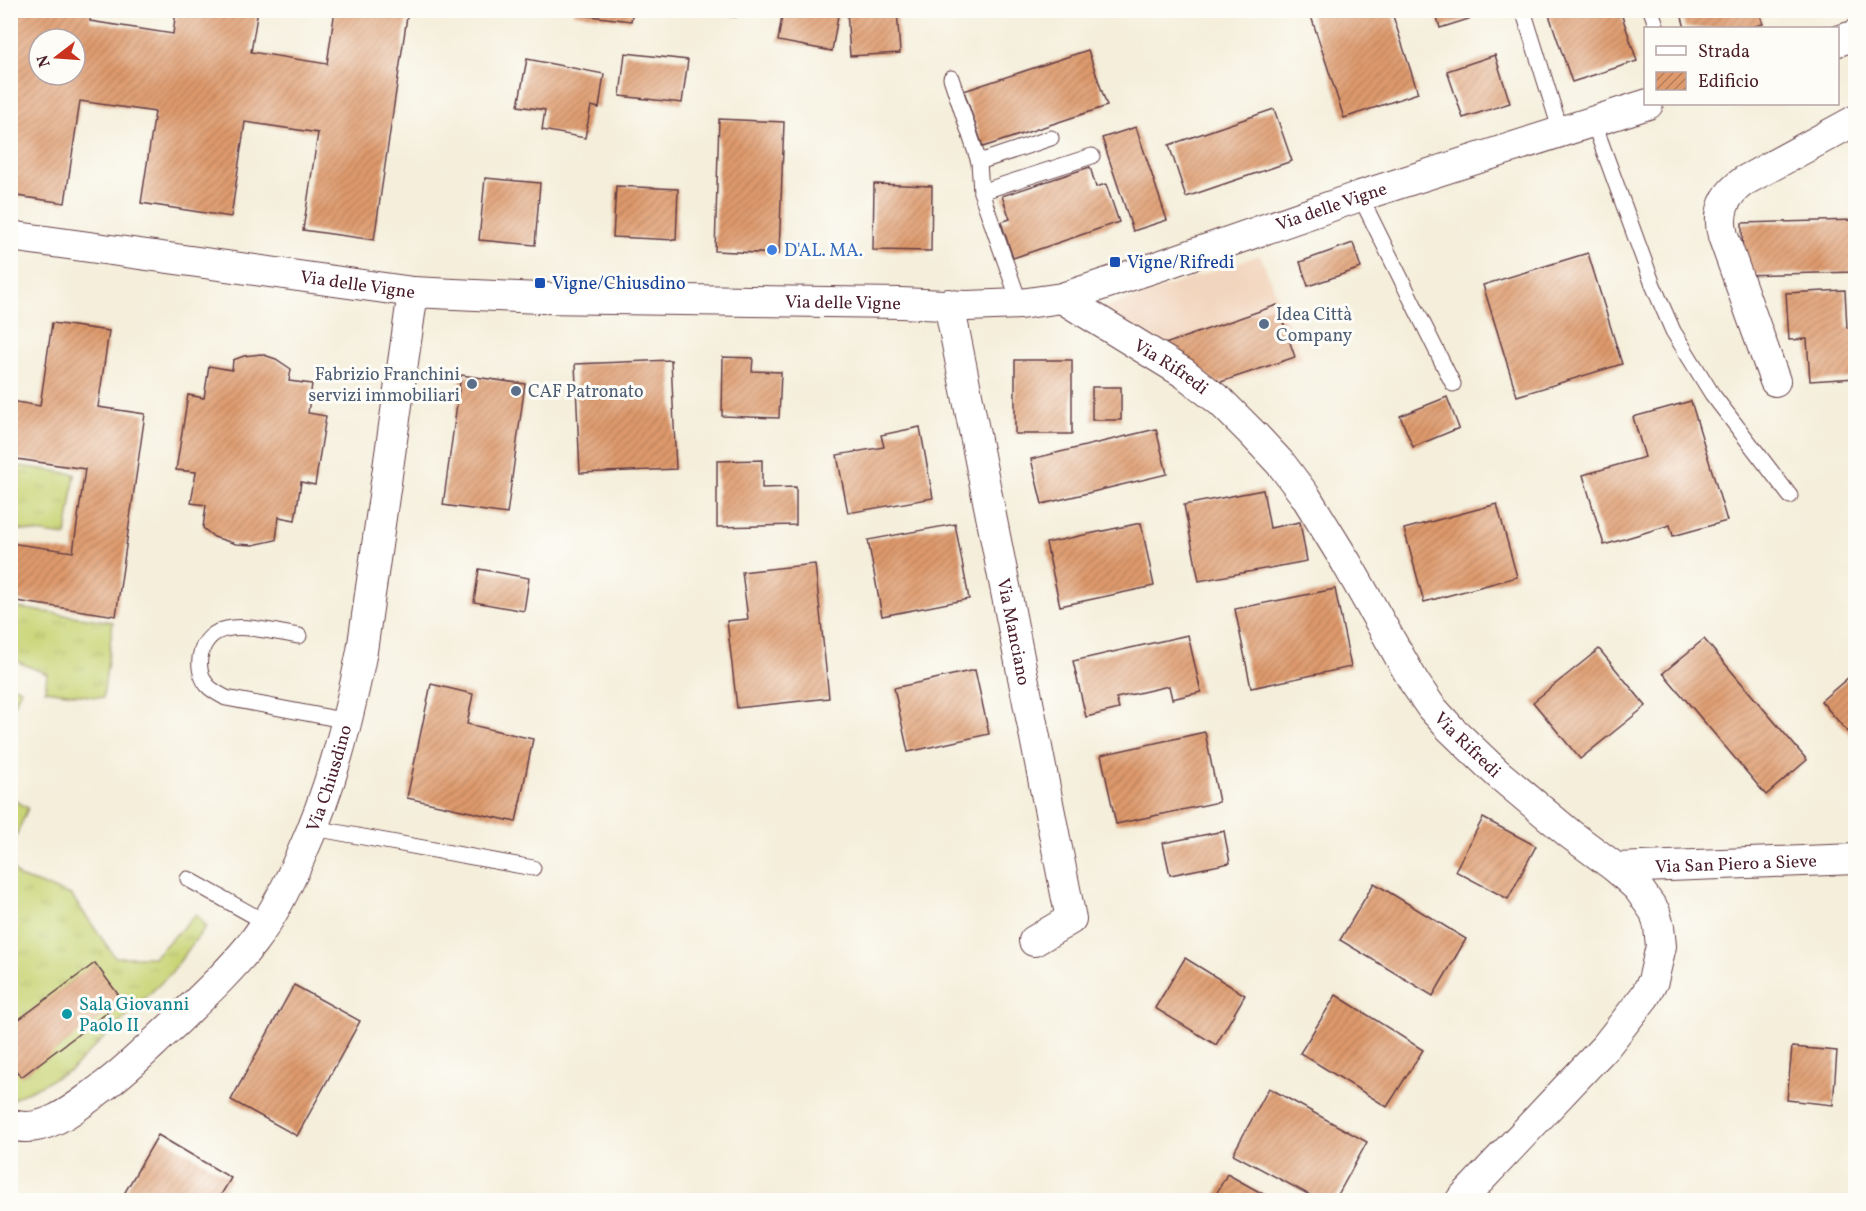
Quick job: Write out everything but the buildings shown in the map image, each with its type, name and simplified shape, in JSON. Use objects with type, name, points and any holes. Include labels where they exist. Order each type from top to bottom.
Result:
[{"type":"street","points":[[1839,41],[1856,35]]},
{"type":"street","name":"Via delle Vigne","points":[[10,236],[412,292],[551,298],[992,306],[1020,304],[1062,298],[1360,196],[1645,105]]},
{"type":"street","points":[[1775,381],[1723,236],[1720,215],[1723,205],[1736,186],[1856,120]]},
{"type":"street","name":"Via Chiusdino","points":[[10,1124],[28,1127],[48,1122],[105,1086],[140,1057],[212,988],[254,940],[293,873],[314,828],[332,778],[348,721],[362,651],[412,292]]},
{"type":"street","name":"Via Rifredi","points":[[1062,298],[1184,373],[1221,402],[1254,435],[1282,465],[1306,497],[1414,682],[1431,707],[1497,773],[1570,834],[1617,868],[1638,888],[1655,912],[1661,946],[1653,981],[1645,996],[1606,1047],[1461,1200]]},
{"type":"street","name":"Via Manciano","points":[[949,304],[1071,918],[1034,941]]},
{"type":"street","name":"Via San Piero a Sieve","points":[[1617,868],[1856,859]]},
{"type":"lane","points":[[1523,10],[1561,132]]},
{"type":"lane","points":[[1651,10],[1657,27]]},
{"type":"lane","points":[[951,78],[979,162],[981,192],[1020,304]]},
{"type":"lane","points":[[1593,121],[1653,285],[1673,331],[1712,394],[1790,496]]},
{"type":"lane","points":[[979,162],[1051,138]]},
{"type":"lane","points":[[981,192],[1092,156]]},
{"type":"lane","points":[[1360,196],[1454,384]]},
{"type":"lane","points":[[300,636],[238,627],[224,629],[211,635],[200,657],[201,671],[206,683],[214,692],[226,698],[348,721]]},
{"type":"lane","points":[[314,828],[533,868]]},
{"type":"lane","points":[[188,879],[266,922]]},
{"type":"shaded area","points":[[1260,255],[1303,358],[1215,388],[1096,311]]},
{"type":"green space","points":[[20,466],[75,474],[66,536],[12,529]]},
{"type":"green space","points":[[11,607],[113,622],[103,698],[45,690],[47,674],[11,659]]},
{"type":"green space","points":[[11,685],[21,689],[11,712]]},
{"type":"green space","points":[[11,798],[28,808],[11,848]]},
{"type":"green space","points":[[10,865],[19,877],[71,895],[115,957],[154,957],[196,914],[206,926],[171,973],[71,1070],[11,1100]]},
{"type":"place","name":"D'AL. MA.","points":[[772,250]]},
{"type":"place","name":"Vigne/Rifredi","points":[[1115,262]]},
{"type":"place","name":"Vigne/Chiusdino","points":[[540,283]]},
{"type":"place","name":"Idea Città Company","points":[[1264,324]]},
{"type":"place","name":"Fabrizio Franchini servizi immobiliari","points":[[472,384]]},
{"type":"place","name":"CAF Patronato","points":[[516,391]]},
{"type":"place","name":"Sala Giovanni Paolo II","points":[[67,1014]]}]
